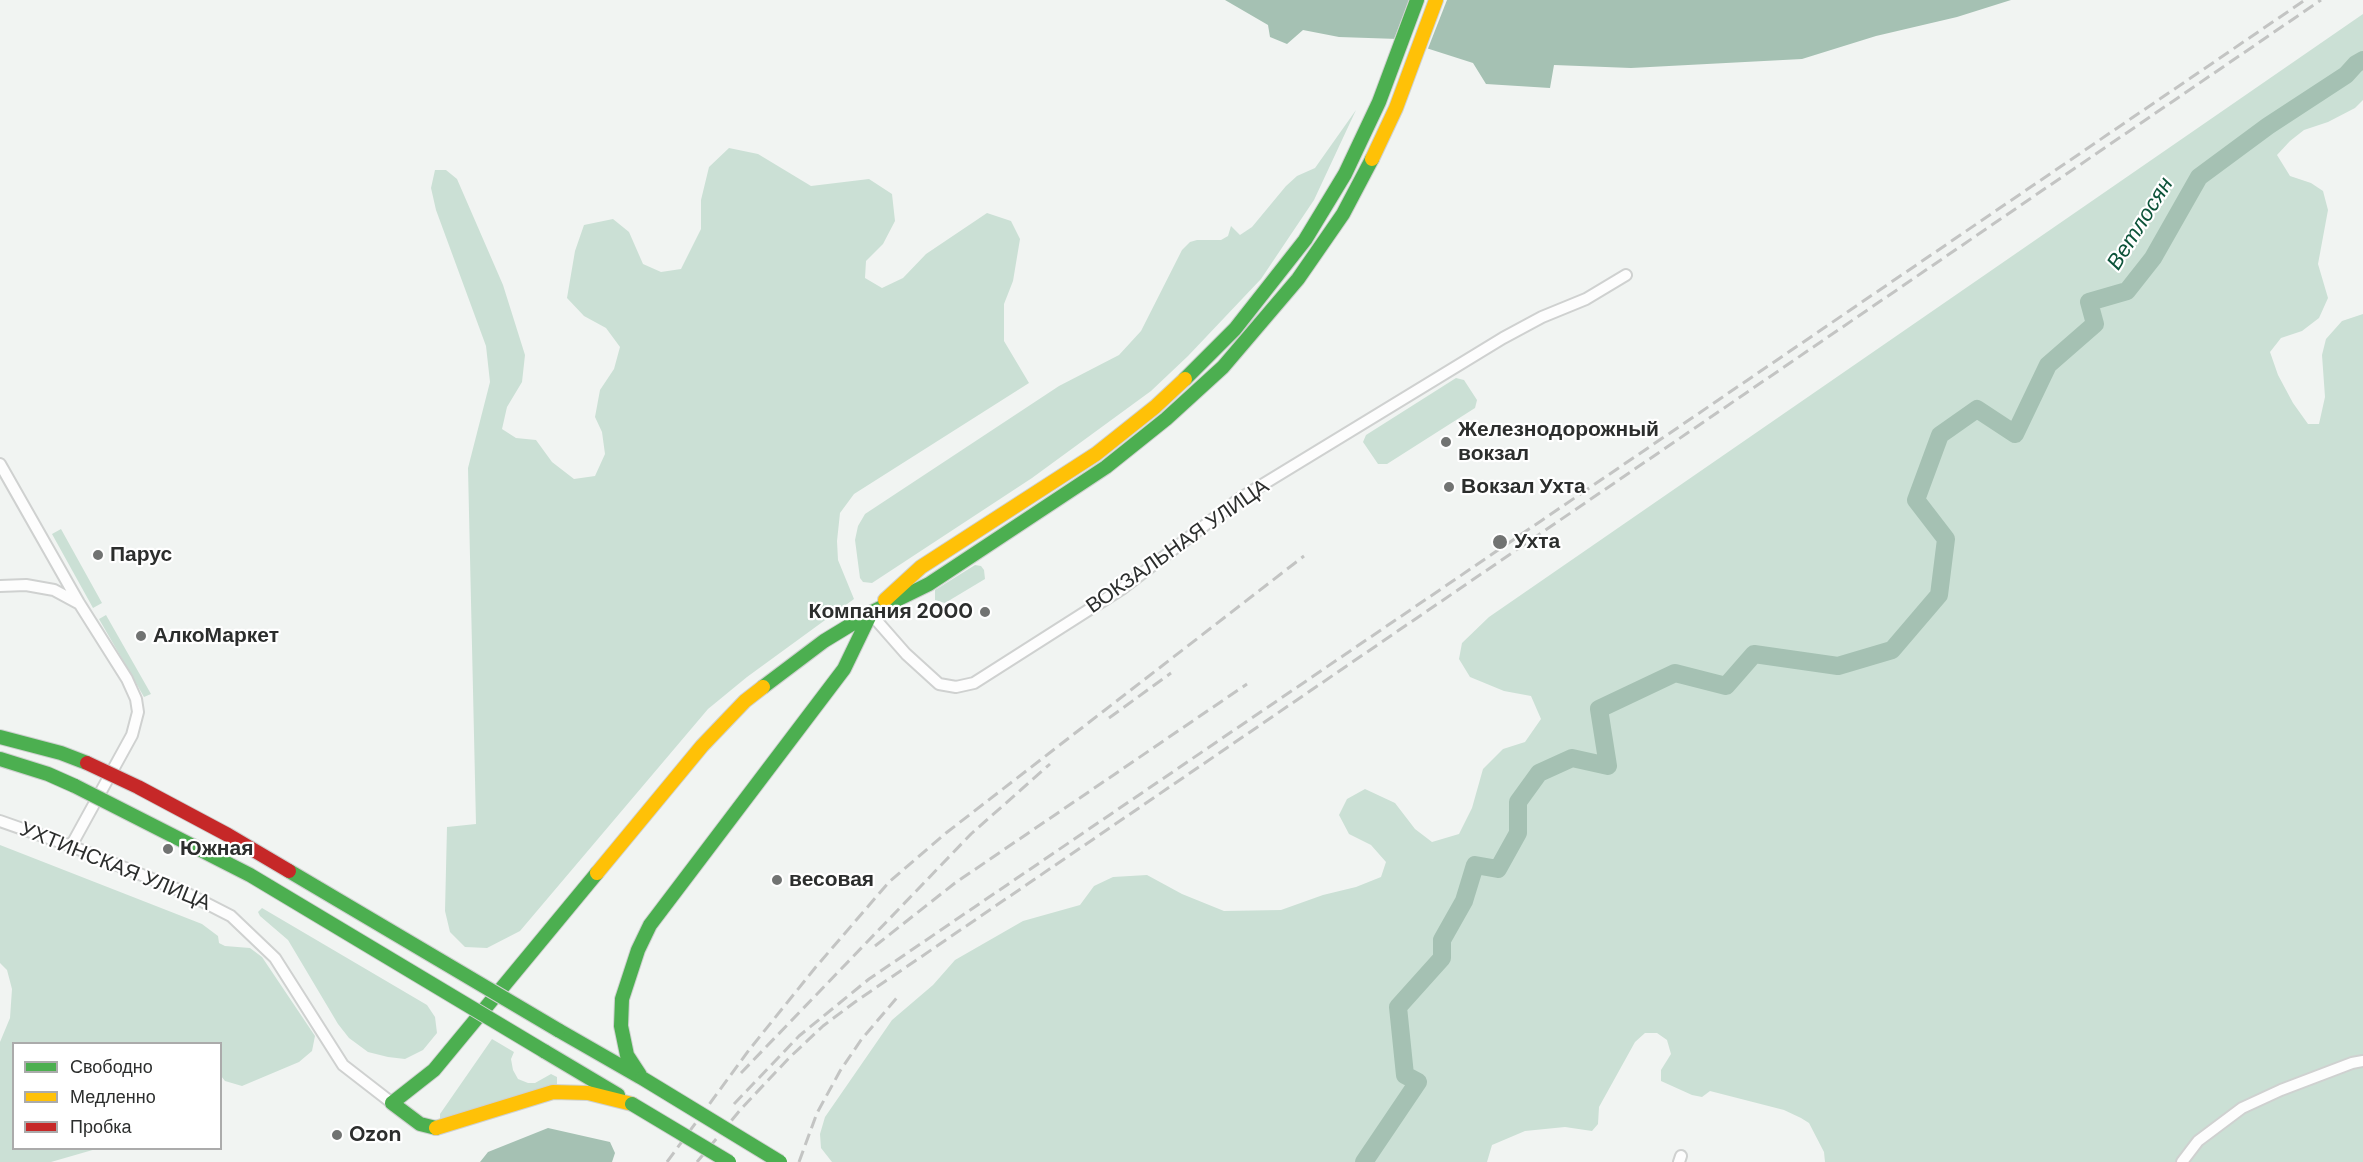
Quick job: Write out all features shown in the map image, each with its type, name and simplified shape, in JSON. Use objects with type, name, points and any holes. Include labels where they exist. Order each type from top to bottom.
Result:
[{"type":"street","points":[[642,1078],[623,1045],[621,1013],[629,973],[643,939],[662,910],[844,669],[870,613],[921,567],[1096,454],[1155,407],[1210,356],[1259,300],[1305,240],[1345,174],[1379,102],[1417,0]]},
{"type":"street","points":[[632,1104],[588,1093],[553,1092],[438,1129],[420,1124],[392,1103],[434,1070],[717,729],[746,701],[791,664],[824,641],[870,613],[929,584],[1106,467],[1166,419],[1223,367],[1274,310],[1322,248],[1362,179],[1396,108],[1436,0]]},
{"type":"street","name":"ВОКЗАЛЬНАЯ УЛИЦА","points":[[870,613],[906,654],[939,684],[956,687],[974,683],[1123,588],[1239,499],[1522,327],[1586,299],[1626,275]]},
{"type":"street","points":[[0,464],[78,603],[127,679],[136,699],[138,712],[132,735],[71,846]]},
{"type":"street","points":[[0,586],[26,585],[54,590],[78,603]]},
{"type":"street","points":[[0,737],[55,751],[87,763],[138,787],[228,835],[642,1078],[780,1162]]},
{"type":"street","points":[[0,759],[48,774],[75,786],[250,875],[729,1162]]},
{"type":"street","name":"УХТИНСКАЯ УЛИЦА","points":[[0,821],[71,846],[186,893],[231,916],[274,958],[343,1065],[392,1103]]},
{"type":"street","points":[[2182,1162],[2198,1141],[2242,1108],[2281,1089],[2363,1061]]},
{"type":"shaded area","points":[[1225,0],[2011,0],[1957,17],[1876,36],[1802,59],[1631,68],[1554,65],[1550,88],[1486,84],[1473,63],[1398,39],[1339,37],[1303,30],[1287,44],[1270,37],[1268,25]]},
{"type":"shaded area","points":[[2363,14],[2363,100],[2355,108],[2328,122],[2304,130],[2277,155],[2290,176],[2311,183],[2323,191],[2328,210],[2318,264],[2328,298],[2319,318],[2302,331],[2281,338],[2270,352],[2278,375],[2293,403],[2308,424],[2319,424],[2325,397],[2322,355],[2326,339],[2342,321],[2363,314],[2363,1162],[1825,1162],[1824,1152],[1809,1123],[1801,1118],[1784,1110],[1710,1091],[1702,1097],[1692,1095],[1661,1081],[1661,1070],[1671,1054],[1667,1040],[1657,1033],[1645,1033],[1635,1042],[1599,1107],[1598,1124],[1592,1131],[1565,1127],[1525,1131],[1492,1145],[1487,1162],[832,1162],[821,1148],[820,1134],[825,1117],[892,1020],[933,985],[955,960],[1023,921],[1080,905],[1094,886],[1113,877],[1147,875],[1182,894],[1224,911],[1281,910],[1323,895],[1356,887],[1381,877],[1386,862],[1371,845],[1349,834],[1339,815],[1347,799],[1365,789],[1395,803],[1415,829],[1432,842],[1459,834],[1472,808],[1483,769],[1503,749],[1525,742],[1541,719],[1531,696],[1504,691],[1470,677],[1459,659],[1462,643],[1489,617]]},
{"type":"shaded area","points":[[1356,110],[1314,200],[1261,279],[1188,356],[1151,391],[1032,478],[872,583],[863,582],[860,578],[855,540],[858,526],[865,514],[1059,386],[1119,355],[1141,331],[1182,250],[1190,242],[1197,240],[1221,240],[1228,236],[1231,226],[1240,235],[1252,227],[1286,186],[1297,176],[1315,168]]},
{"type":"shaded area","points":[[729,148],[758,154],[811,186],[869,179],[892,194],[895,221],[883,244],[866,261],[865,278],[882,288],[903,278],[926,254],[987,213],[1011,221],[1020,239],[1013,281],[1004,304],[1004,341],[1029,383],[854,494],[840,513],[837,541],[838,560],[854,599],[747,677],[708,709],[520,931],[487,948],[465,947],[450,932],[445,911],[447,827],[476,824],[468,468],[490,382],[486,346],[436,210],[431,188],[435,170],[446,170],[457,179],[503,285],[525,355],[522,382],[507,407],[502,429],[516,438],[536,440],[552,462],[574,479],[595,476],[605,454],[602,432],[595,417],[600,390],[614,369],[620,347],[606,328],[584,316],[567,298],[575,251],[584,225],[613,219],[629,232],[643,264],[661,272],[681,269],[701,229],[701,200],[709,167]]},
{"type":"shaded area","points":[[1456,378],[1464,380],[1477,400],[1475,408],[1387,464],[1378,464],[1363,442],[1366,435]]},
{"type":"shaded area","points":[[61,529],[102,603],[93,608],[52,534]]},
{"type":"shaded area","points":[[975,565],[981,566],[984,570],[985,579],[945,603],[935,600],[935,590]]},
{"type":"shaded area","points":[[106,615],[151,694],[144,697],[99,619]]},
{"type":"shaded area","points":[[0,845],[202,924],[218,936],[219,943],[225,946],[250,948],[262,957],[315,1036],[312,1051],[299,1062],[242,1086],[225,1081],[222,1077],[222,1042],[12,1042],[12,1150],[93,1150],[51,1162],[0,1162],[0,1042],[10,1018],[12,989],[7,970],[0,963]]},
{"type":"shaded area","points":[[262,908],[427,1005],[435,1017],[437,1033],[423,1050],[405,1059],[368,1052],[349,1038],[338,1024],[288,940],[260,916],[258,912]]},
{"type":"shaded area","points":[[492,1039],[514,1052],[511,1059],[518,1079],[535,1083],[551,1074],[557,1077],[557,1084],[555,1087],[440,1123],[440,1114]]},
{"type":"shaded area","points":[[548,1128],[610,1142],[615,1153],[612,1162],[480,1162],[488,1152]]},
{"type":"pier","points":[[1409,0],[1447,0],[1427,51],[1393,42]]},
{"type":"waterway","name":"Ветлосян","points":[[1364,1162],[1418,1082],[1405,1075],[1398,1007],[1442,958],[1442,940],[1464,901],[1475,865],[1498,869],[1518,833],[1518,802],[1539,773],[1572,758],[1608,766],[1599,709],[1675,673],[1726,686],[1754,654],[1838,666],[1892,650],[1939,595],[1946,539],[1916,500],[1940,435],[1977,409],[2015,434],[2048,365],[2095,324],[2089,302],[2127,291],[2153,258],[2199,177],[2268,126],[2346,75],[2363,60]]},
{"type":"railway","points":[[734,1104],[799,1036],[869,979],[2305,0]]},
{"type":"railway","points":[[697,1162],[741,1109],[789,1058],[823,1026],[855,1002],[2321,0]]},
{"type":"railway","points":[[667,1162],[749,1050],[889,882],[946,833],[1304,556]]},
{"type":"railway","points":[[1109,718],[1171,673]]},
{"type":"railway","points":[[875,946],[955,883],[1247,684]]},
{"type":"railway","points":[[741,1073],[971,834],[1050,764]]},
{"type":"railway","points":[[799,1162],[817,1113],[840,1071],[861,1040],[900,994]]},
{"type":"traffic: fast","points":[[1185,379],[1235,329],[1305,240],[1345,174],[1379,102],[1417,0]]},
{"type":"traffic: fast","points":[[763,687],[824,641],[870,613],[929,584],[1106,467],[1166,419],[1223,367],[1298,279],[1343,214],[1372,159]]},
{"type":"traffic: fast","points":[[642,1078],[627,1055],[621,1026],[622,999],[638,950],[650,925],[844,669],[871,613]]},
{"type":"traffic: fast","points":[[0,737],[61,753],[87,763]]},
{"type":"traffic: fast","points":[[0,759],[48,774],[75,786]]},
{"type":"traffic: fast","points":[[75,786],[250,875],[544,1051]]},
{"type":"traffic: fast","points":[[289,871],[558,1030]]},
{"type":"traffic: fast","points":[[436,1128],[420,1124],[392,1103],[434,1070],[597,873]]},
{"type":"traffic: fast","points":[[558,1030],[640,1077]]},
{"type":"traffic: fast","points":[[544,1051],[618,1095]]},
{"type":"traffic: fast","points":[[642,1078],[780,1162]]},
{"type":"traffic: fast","points":[[632,1104],[729,1162]]},
{"type":"traffic: slow","points":[[1372,159],[1396,108],[1436,0]]},
{"type":"traffic: slow","points":[[885,600],[921,567],[1096,454],[1155,407],[1185,379]]},
{"type":"traffic: slow","points":[[597,873],[702,746],[745,701],[763,687]]},
{"type":"traffic: slow","points":[[436,1128],[553,1092],[588,1093],[632,1104]]},
{"type":"traffic: jam","points":[[87,763],[138,787],[228,835],[289,871]]},
{"type":"place","name":"Железнодорожный вокзал","points":[[1446,442]]},
{"type":"place","name":"Вокзал Ухта","points":[[1449,487]]},
{"type":"place","name":"Ухта","points":[[1500,542]]},
{"type":"place","name":"Парус","points":[[98,555]]},
{"type":"place","name":"Компания 2000","points":[[985,612]]},
{"type":"place","name":"АлкоМаркет","points":[[141,636]]},
{"type":"place","name":"Южная","points":[[168,849]]},
{"type":"place","name":"весовая","points":[[777,880]]},
{"type":"place","name":"Ozon","points":[[337,1135]]}]
